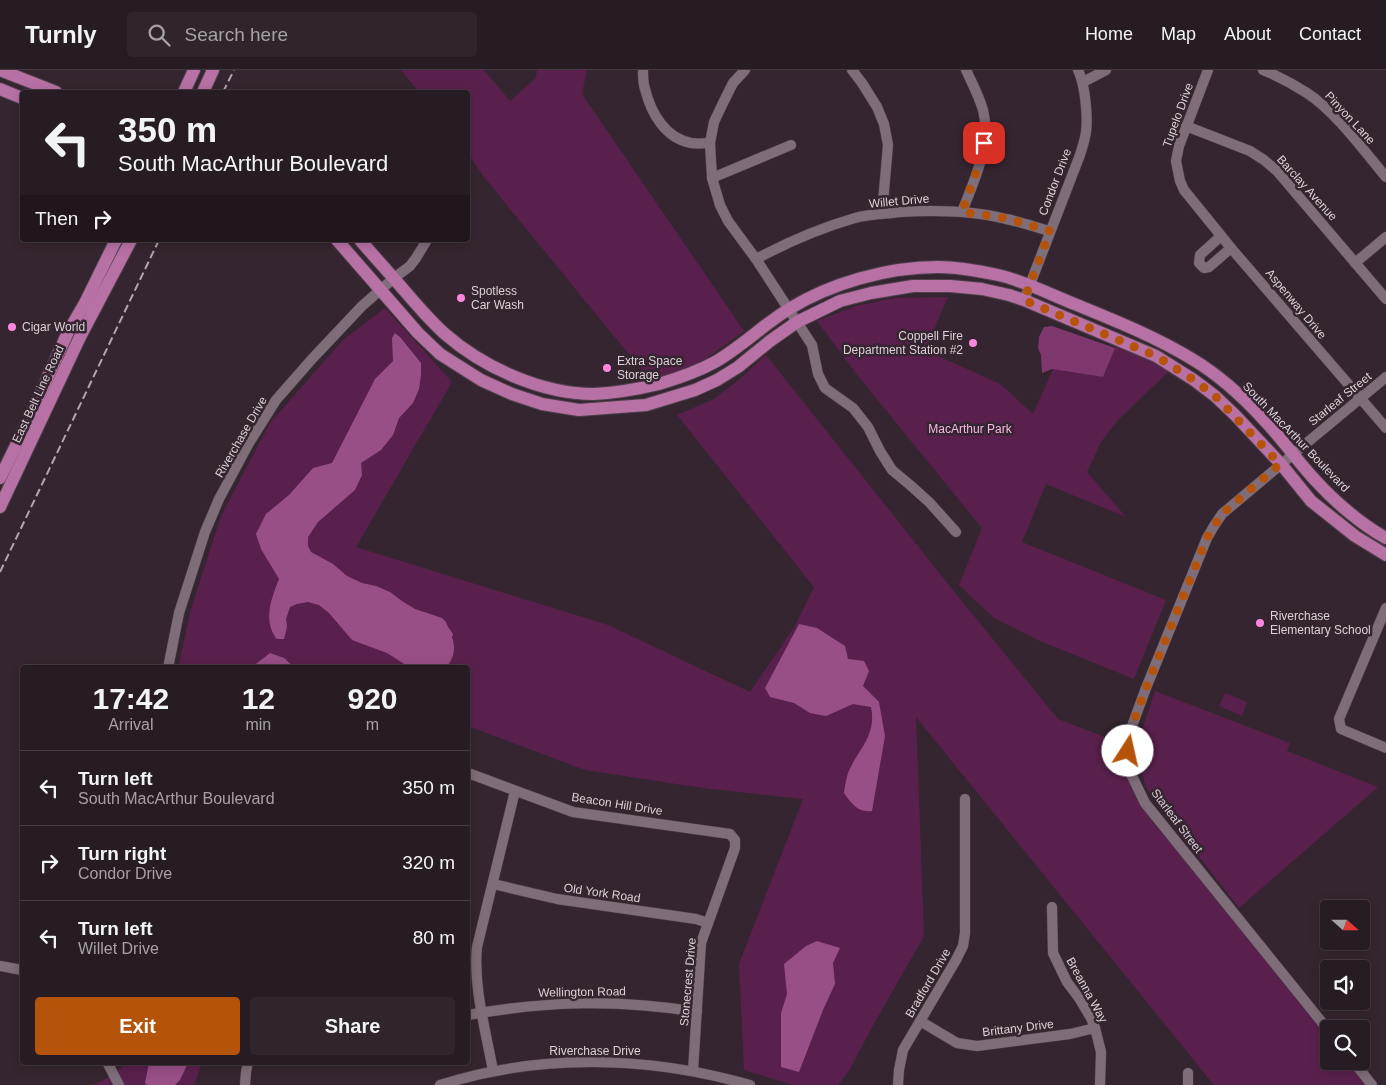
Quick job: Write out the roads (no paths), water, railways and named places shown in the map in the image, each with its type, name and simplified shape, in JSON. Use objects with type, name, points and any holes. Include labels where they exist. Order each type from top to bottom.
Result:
[{"type":"main road","points":[[0,70],[50,90]]},
{"type":"main road","points":[[185,90],[194,70]]},
{"type":"main road","points":[[204,90],[213,70]]},
{"type":"main road","points":[[24,90],[28,82]]},
{"type":"main road","points":[[0,89],[20,97]]},
{"type":"main road","name":"East Belt Line Road","points":[[1,501],[74,334],[85,303],[115,242]]},
{"type":"main road","name":"East Belt Line Road","points":[[0,478],[74,334],[130,242]]},
{"type":"main road","points":[[339,242],[418,333],[440,354],[470,374],[497,388],[542,404],[579,410],[646,405],[695,390],[716,380],[738,366],[797,322],[840,301],[885,290],[913,286],[967,287],[996,292],[1024,300],[1156,356],[1175,367],[1215,396],[1280,464],[1311,501],[1355,536],[1386,555]]},
{"type":"main road","name":"South MacArthur Boulevard","points":[[362,242],[422,312],[446,336],[474,356],[503,372],[536,385],[574,393],[594,394],[638,389],[682,377],[708,366],[789,309],[812,295],[838,284],[874,275],[910,269],[939,267],[1001,276],[1029,285],[1150,336],[1193,359],[1235,392],[1264,420],[1317,482],[1354,517],[1386,538]]},
{"type":"main road","points":[[497,388],[503,372]]},
{"type":"street","points":[[643,70],[645,89],[662,126],[677,138],[692,143],[710,142]]},
{"type":"street","points":[[745,70],[734,83],[722,103],[714,122],[710,142],[712,178],[720,205],[728,221],[756,259],[812,345],[818,374],[825,388],[853,408],[868,427],[892,470],[929,502],[956,532]]},
{"type":"street","points":[[852,70],[877,107],[884,124],[888,145],[882,214]]},
{"type":"street","points":[[962,212],[983,153],[985,133],[983,111],[966,70]]},
{"type":"street","name":"Condor Drive","points":[[1024,300],[1080,155],[1086,134],[1083,82],[1078,70]]},
{"type":"street","points":[[1083,82],[1106,70]]},
{"type":"street","name":"Tupelo Drive","points":[[1188,196],[1180,181],[1176,161],[1186,126],[1208,70]]},
{"type":"street","name":"Pinyon Lane","points":[[1262,70],[1286,80],[1308,94],[1330,112],[1386,177]]},
{"type":"street","name":"Barclay Avenue","points":[[1186,126],[1250,150],[1277,171],[1386,298]]},
{"type":"street","points":[[712,178],[791,145]]},
{"type":"street","name":"Aspenway Drive","points":[[1188,196],[1386,428]]},
{"type":"street","name":"Willet Drive","points":[[756,259],[790,241],[824,228],[856,218],[882,214],[926,210],[962,212],[1005,218],[1050,231]]},
{"type":"street","points":[[1221,236],[1200,255],[1199,263],[1204,268],[1209,267],[1231,248]]},
{"type":"street","points":[[1356,263],[1386,237]]},
{"type":"street","name":"Riverchase Drive","points":[[169,665],[179,613],[205,532],[249,443],[282,393],[362,306],[410,266],[426,242]]},
{"type":"street","name":"Starleaf Street","points":[[1320,1020],[1145,803],[1131,774],[1128,751],[1132,726],[1146,688],[1207,538],[1222,514],[1386,377]]},
{"type":"street","points":[[1386,608],[1339,719],[1341,729],[1386,748]]},
{"type":"street","name":"Beacon Hill Drive","points":[[470,774],[573,812],[730,834],[735,840]]},
{"type":"street","points":[[494,1071],[482,1012],[475,962],[515,791]]},
{"type":"street","name":"Bradford Drive","points":[[898,1085],[900,1060],[903,1050],[963,946],[965,933],[965,799]]},
{"type":"street","name":"Stonecrest Drive","points":[[693,1071],[701,942],[735,848],[735,840]]},
{"type":"street","name":"Old York Road","points":[[492,884],[557,899],[696,919],[708,923]]},
{"type":"street","name":"Breanna Way","points":[[1052,907],[1053,953],[1067,982],[1087,1011],[1095,1028],[1101,1052],[1100,1085]]},
{"type":"street","points":[[0,966],[20,970]]},
{"type":"street","name":"Wellington Road","points":[[470,1015],[528,1006],[581,1002],[632,1004],[697,1012]]},
{"type":"street","name":"Brittany Drive","points":[[920,1021],[957,1043],[977,1046],[1070,1034],[1095,1028]]},
{"type":"street","name":"Riverchase Drive","points":[[440,1085],[494,1071],[547,1064],[615,1062],[648,1064],[693,1071],[724,1077],[750,1085]]},
{"type":"street","points":[[109,1065],[119,1085]]},
{"type":"street","points":[[245,1085],[247,1065]]},
{"type":"street","points":[[1360,1070],[1372,1085]]},
{"type":"street","points":[[1188,1074],[1188,1085]]},
{"type":"railway","points":[[224,90],[234,70]]},
{"type":"railway","points":[[0,572],[158,242]]},
{"type":"place","name":"Spotless Car Wash","points":[[461,298]]},
{"type":"place","name":"Cigar World","points":[[12,327]]},
{"type":"place","name":"Coppell Fire Department Station #2","points":[[973,343]]},
{"type":"place","name":"Extra Space Storage","points":[[607,368]]},
{"type":"place","name":"Riverchase Elementary School","points":[[1260,623]]},
{"type":"park label","name":"MacArthur Park","points":[[970,429]]}]
